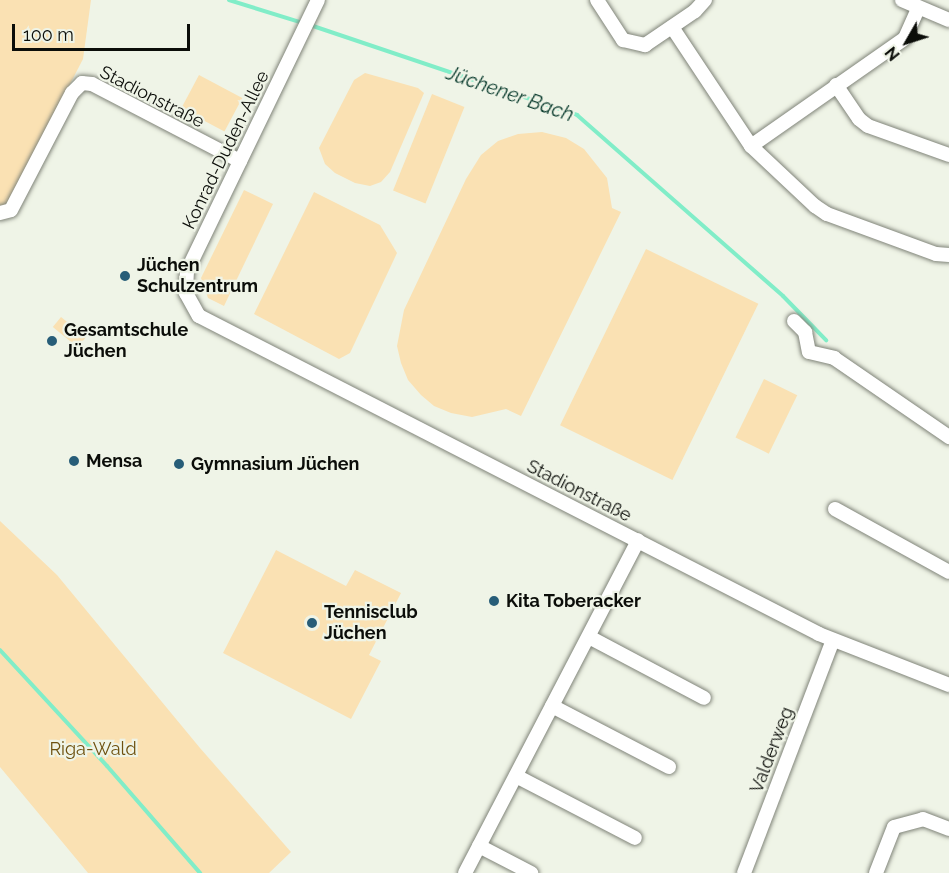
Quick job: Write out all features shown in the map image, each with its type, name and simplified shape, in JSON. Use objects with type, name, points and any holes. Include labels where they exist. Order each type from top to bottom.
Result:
[{"type":"street","name":"Konrad-Duden-Allee","points":[[199,316],[188,299],[186,278],[318,0]]},
{"type":"street","points":[[597,0],[623,40],[645,45],[695,11],[705,0]]},
{"type":"street","points":[[902,0],[918,9],[949,20]]},
{"type":"street","points":[[751,146],[905,38],[918,9]]},
{"type":"street","points":[[672,27],[751,146],[815,206],[827,214],[936,254],[949,255]]},
{"type":"street","name":"Stadionstraße","points":[[6,211],[72,93],[82,83],[92,84],[240,161]]},
{"type":"street","points":[[836,86],[859,119],[868,126],[949,154]]},
{"type":"street","name":"Stadionstraße","points":[[199,316],[418,430],[833,640],[949,685]]},
{"type":"street","points":[[794,321],[805,332],[809,352],[834,358],[949,437]]},
{"type":"street","points":[[835,509],[949,572]]},
{"type":"street","points":[[465,873],[638,540]]},
{"type":"street","points":[[589,637],[704,698]]},
{"type":"street","name":"Valderweg","points":[[744,873],[833,640]]},
{"type":"street","points":[[552,706],[669,767]]},
{"type":"street","points":[[516,776],[635,838]]},
{"type":"street","points":[[876,873],[894,826],[923,819],[949,829]]},
{"type":"street","points":[[479,846],[531,873]]},
{"type":"green space","points":[[0,0],[91,0],[83,59],[8,204],[0,206]]},
{"type":"green space","points":[[365,73],[418,88],[424,93],[390,172],[381,182],[370,186],[355,183],[335,173],[325,164],[319,148],[354,80]]},
{"type":"green space","points":[[199,75],[242,98],[224,132],[181,109]]},
{"type":"green space","points":[[432,94],[464,107],[425,204],[393,190]]},
{"type":"green space","points":[[542,132],[566,138],[584,149],[607,178],[612,208],[621,212],[521,416],[506,409],[472,417],[451,413],[434,406],[408,380],[397,346],[404,310],[466,179],[481,155],[498,141],[518,134]]},
{"type":"green space","points":[[244,190],[273,204],[224,306],[208,298],[201,278]]},
{"type":"green space","points":[[314,192],[380,225],[397,253],[350,353],[339,359],[254,314]]},
{"type":"green space","points":[[646,249],[758,304],[672,480],[560,425]]},
{"type":"green space","points":[[61,317],[86,337],[78,347],[53,327]]},
{"type":"green space","points":[[764,379],[797,395],[769,454],[736,437]]},
{"type":"green space","name":"Riga-Wald","points":[[0,521],[57,575],[200,748],[291,852],[269,873],[88,873],[0,767]]},
{"type":"green space","name":"Tennisclub Jüchen","points":[[276,550],[346,586],[355,570],[401,593],[369,655],[381,661],[351,719],[223,653]]},
{"type":"waterway","name":"Jüchener Bach","points":[[229,0],[303,23]]},
{"type":"waterway","name":"Jüchener Bach","points":[[310,25],[577,115],[783,296],[826,340]]},
{"type":"waterway","name":"Jüchener Bach","points":[[0,650],[107,766],[200,873]]},
{"type":"place","name":"Jüchen Schulzentrum","points":[[125,276]]},
{"type":"place","name":"Gesamtschule Jüchen","points":[[52,341]]},
{"type":"place","name":"Mensa","points":[[74,461]]},
{"type":"place","name":"Gymnasium Jüchen","points":[[179,464]]},
{"type":"place","name":"Kita Toberacker","points":[[494,601]]},
{"type":"place","name":"Tennisclub Jüchen","points":[[312,623]]}]
